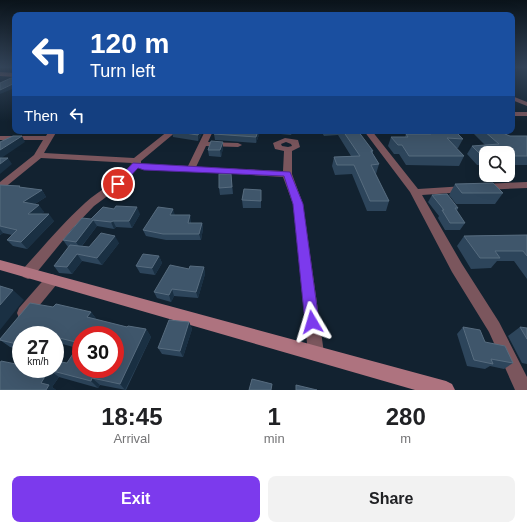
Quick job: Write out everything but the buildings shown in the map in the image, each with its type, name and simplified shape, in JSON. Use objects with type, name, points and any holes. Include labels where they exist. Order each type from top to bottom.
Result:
[{"type":"main road","points":[[0,265],[446,390]]},
{"type":"street","points":[[515,99],[527,104]]},
{"type":"street","points":[[516,114],[527,114]]},
{"type":"street","points":[[516,114],[527,120]]},
{"type":"street","points":[[0,138],[51,134]]},
{"type":"street","points":[[0,187],[39,155],[51,134]]},
{"type":"street","points":[[28,273],[82,212],[118,184],[136,163],[170,134]]},
{"type":"street","points":[[191,169],[208,134]]},
{"type":"street","points":[[370,134],[415,192],[457,268],[494,327],[524,390]]},
{"type":"street","points":[[203,144],[238,145]]},
{"type":"street","points":[[288,150],[287,174],[298,204],[316,353]]},
{"type":"street","points":[[39,155],[136,163],[144,167],[287,174]]},
{"type":"street","points":[[415,192],[527,186]]},
{"type":"street","points":[[16,322],[52,280]]},
{"type":"route","points":[[118,184],[136,165],[144,167],[279,172],[287,174],[298,204],[312,322]]}]
